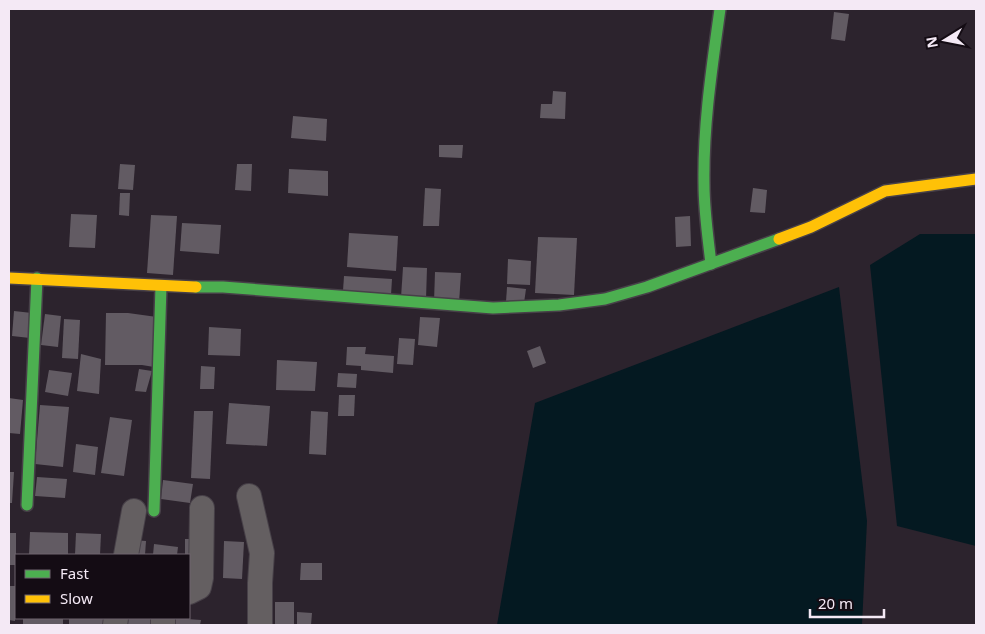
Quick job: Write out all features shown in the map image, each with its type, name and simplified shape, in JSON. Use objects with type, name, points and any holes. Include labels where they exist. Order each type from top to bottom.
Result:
[{"type":"main road","points":[[711,264],[706,221],[704,172],[710,79],[720,9]]},
{"type":"main road","points":[[9,278],[223,288],[493,308],[559,305],[605,299],[647,287],[811,227],[885,191],[976,179]]},
{"type":"main road","points":[[27,505],[37,278]]},
{"type":"main road","points":[[144,511],[161,286]]},
{"type":"street","points":[[249,496],[262,553],[260,625]]},
{"type":"street","points":[[190,592],[199,588],[201,578],[202,508]]},
{"type":"street","points":[[126,554],[144,511]]},
{"type":"water","points":[[920,234],[976,234],[976,546],[897,526],[870,265]]},
{"type":"water","points":[[839,287],[867,521],[862,625],[497,625],[535,403]]},
{"type":"building","points":[[834,12],[849,14],[845,41],[831,39]]},
{"type":"building","points":[[553,91],[566,92],[565,119],[540,118],[541,104],[552,104]]},
{"type":"building","points":[[293,116],[327,119],[326,141],[291,138]]},
{"type":"building","points":[[439,145],[463,145],[462,158],[439,157]]},
{"type":"building","points":[[120,164],[135,165],[133,190],[118,189]]},
{"type":"building","points":[[237,164],[252,164],[251,191],[235,190]]},
{"type":"building","points":[[289,169],[328,171],[328,196],[288,193]]},
{"type":"building","points":[[425,188],[441,189],[439,226],[423,226]]},
{"type":"building","points":[[753,188],[767,190],[765,213],[750,212]]},
{"type":"building","points":[[120,193],[130,193],[129,216],[119,215]]},
{"type":"building","points":[[71,214],[97,215],[95,248],[69,247]]},
{"type":"building","points":[[151,215],[177,216],[173,275],[147,273]]},
{"type":"building","points":[[690,216],[691,246],[676,247],[675,217]]},
{"type":"building","points":[[182,223],[221,225],[219,254],[180,251]]},
{"type":"building","points":[[349,233],[398,236],[396,271],[347,267]]},
{"type":"building","points":[[538,237],[577,238],[574,295],[535,293]]},
{"type":"building","points":[[508,259],[531,261],[530,285],[507,284]]},
{"type":"building","points":[[403,267],[427,268],[426,299],[401,298]]},
{"type":"building","points":[[435,272],[461,273],[459,303],[434,302]]},
{"type":"building","points":[[344,276],[392,279],[391,295],[343,291]]},
{"type":"building","points":[[507,287],[526,289],[524,303],[506,302]]},
{"type":"building","points":[[14,311],[32,313],[30,338],[12,336]]},
{"type":"building","points":[[106,313],[128,313],[157,317],[154,367],[142,365],[105,365]]},
{"type":"building","points":[[45,314],[61,316],[58,347],[41,345]]},
{"type":"building","points":[[420,317],[440,318],[437,347],[418,345]]},
{"type":"building","points":[[64,319],[80,320],[78,359],[62,358]]},
{"type":"building","points":[[209,327],[241,329],[240,356],[208,355]]},
{"type":"building","points":[[399,338],[415,339],[413,365],[397,364]]},
{"type":"building","points":[[540,346],[546,363],[533,368],[527,351]]},
{"type":"building","points":[[347,347],[366,347],[365,354],[394,356],[393,373],[361,370],[361,366],[346,365]]},
{"type":"building","points":[[81,354],[101,359],[99,394],[77,391]]},
{"type":"building","points":[[277,360],[317,362],[315,391],[276,390]]},
{"type":"building","points":[[201,366],[215,367],[214,389],[200,389]]},
{"type":"building","points":[[139,369],[152,371],[146,392],[135,391]]},
{"type":"building","points":[[49,370],[72,373],[68,396],[45,392]]},
{"type":"building","points":[[338,373],[357,374],[356,388],[337,387]]},
{"type":"building","points":[[339,395],[355,395],[354,416],[338,416]]},
{"type":"building","points":[[9,398],[23,400],[20,434],[9,433]]},
{"type":"building","points":[[229,403],[270,406],[267,446],[226,444]]},
{"type":"building","points":[[40,405],[69,407],[63,467],[35,464]]},
{"type":"building","points":[[194,411],[213,411],[210,479],[191,478]]},
{"type":"building","points":[[311,411],[328,412],[326,455],[309,454]]},
{"type":"building","points":[[110,417],[132,420],[124,476],[101,473]]},
{"type":"building","points":[[76,444],[98,447],[95,475],[73,472]]},
{"type":"building","points":[[9,472],[14,472],[12,503],[9,503]]},
{"type":"building","points":[[37,477],[67,479],[65,498],[35,496]]},
{"type":"building","points":[[163,480],[193,484],[190,503],[161,499]]},
{"type":"building","points":[[30,532],[68,533],[68,554],[29,554]]},
{"type":"building","points":[[9,533],[16,533],[15,565],[9,565]]},
{"type":"building","points":[[76,533],[101,534],[100,554],[75,554]]},
{"type":"building","points":[[185,539],[197,539],[197,566],[190,566],[190,554],[185,554]]},
{"type":"building","points":[[132,540],[146,541],[145,554],[130,554]]},
{"type":"building","points":[[224,541],[244,542],[242,579],[223,578]]},
{"type":"building","points":[[154,544],[178,547],[177,554],[153,554]]},
{"type":"building","points":[[301,563],[322,563],[322,580],[300,580]]},
{"type":"building","points":[[9,586],[15,586],[15,621],[9,620]]},
{"type":"building","points":[[275,602],[294,602],[294,625],[275,625]]},
{"type":"building","points":[[297,612],[312,613],[311,625],[297,625]]},
{"type":"building","points":[[23,619],[63,619],[63,625],[23,625]]},
{"type":"building","points":[[69,619],[108,619],[107,625],[69,625]]},
{"type":"building","points":[[123,619],[157,619],[157,625],[123,625]]},
{"type":"building","points":[[173,619],[201,620],[200,625],[171,625]]},
{"type":"traffic: fast","points":[[711,264],[706,224],[704,162],[709,96],[720,9]]},
{"type":"traffic: fast","points":[[196,287],[223,287],[493,308],[559,305],[605,299],[647,287],[779,239]]},
{"type":"traffic: fast","points":[[27,505],[37,278]]},
{"type":"traffic: fast","points":[[154,511],[161,286]]},
{"type":"traffic: slow","points":[[779,239],[811,227],[885,191],[976,179]]},
{"type":"traffic: slow","points":[[9,278],[196,287]]}]
